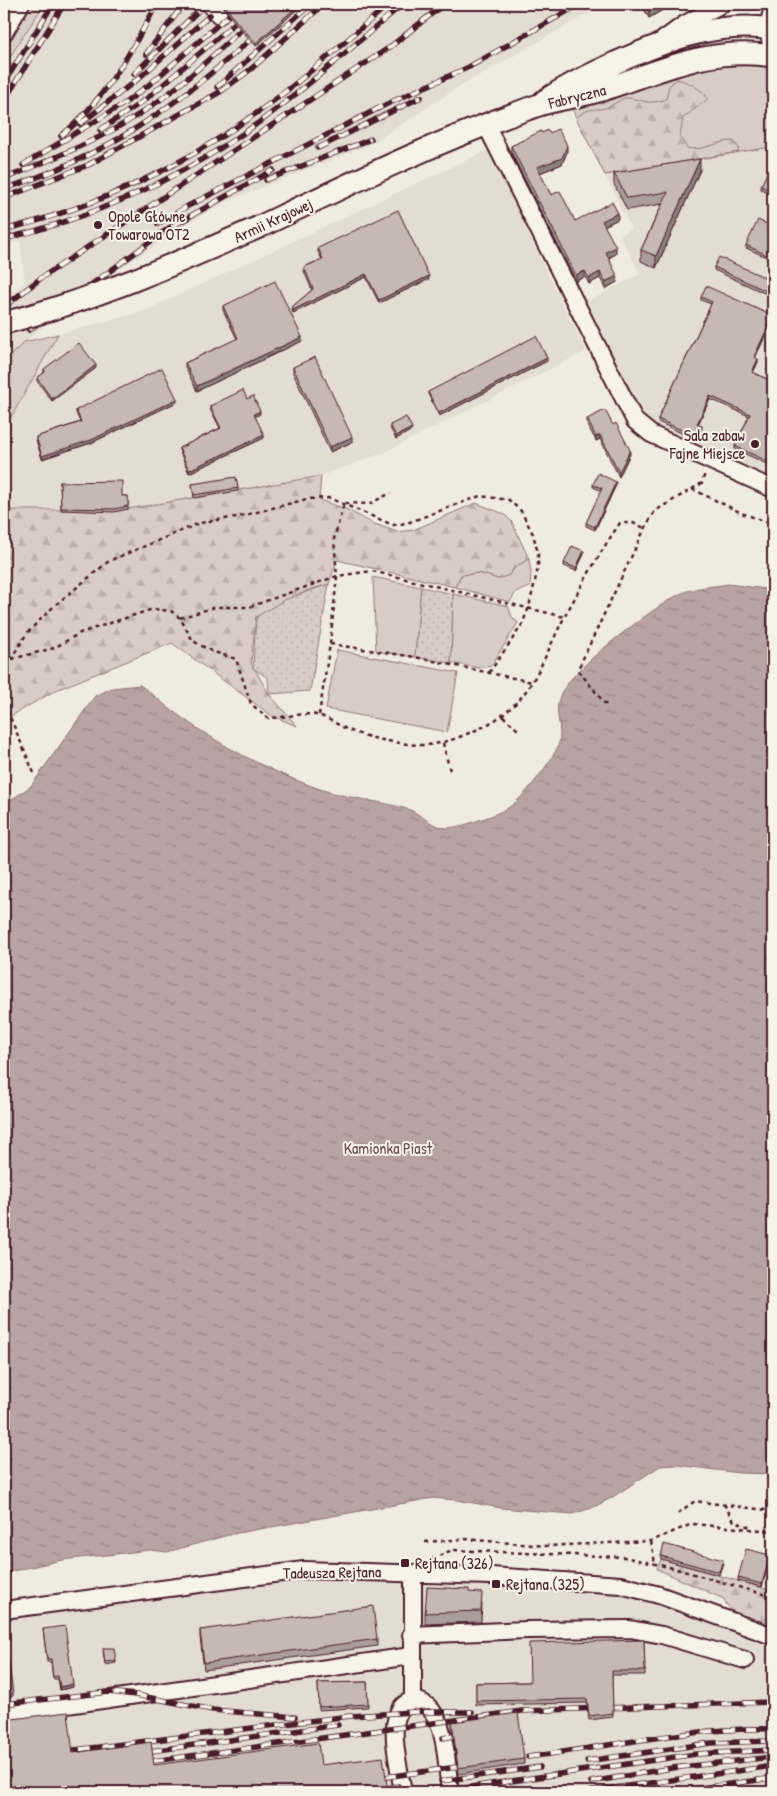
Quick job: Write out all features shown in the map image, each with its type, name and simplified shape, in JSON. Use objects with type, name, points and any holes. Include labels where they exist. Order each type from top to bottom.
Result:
[{"type":"main road","name":"Fabryczna","points":[[538,105],[567,85],[657,44],[716,30],[771,29]]},
{"type":"main road","name":"Fabryczna","points":[[538,105],[585,95],[700,58],[736,53],[773,55]]},
{"type":"main road","name":"Armii Krajowej","points":[[4,323],[44,313],[114,290],[259,228],[345,186],[486,125],[538,105]]},
{"type":"street","points":[[4,33],[21,4]]},
{"type":"street","points":[[657,44],[685,24],[722,4]]},
{"type":"street","points":[[773,5],[771,29],[773,55]]},
{"type":"street","points":[[486,125],[635,422],[651,434],[773,489]]},
{"type":"street","name":"Tadeusza Rejtana","points":[[4,1610],[304,1570],[413,1572],[629,1587],[773,1636]]},
{"type":"street","points":[[413,1572],[411,1635],[413,1700]]},
{"type":"street","points":[[411,1635],[527,1630],[630,1630],[662,1635],[745,1660]]},
{"type":"street","points":[[4,1714],[411,1656]]},
{"type":"street","points":[[403,1792],[394,1723],[398,1710],[406,1702],[413,1700],[428,1705],[438,1722],[450,1792]]},
{"type":"path","points":[[606,705],[579,671],[579,667],[645,528],[655,511],[702,483],[709,460]]},
{"type":"path","points":[[692,489],[744,514],[773,524]]},
{"type":"path","points":[[344,503],[369,504],[382,500],[391,493]]},
{"type":"path","points":[[34,774],[7,710],[4,690],[9,676],[11,659],[28,633],[54,606],[108,561],[200,523],[242,516],[307,499],[329,498],[393,525],[407,524],[480,496],[509,500],[521,511],[534,534],[538,553],[538,568],[529,607],[522,625],[489,674]]},
{"type":"path","points":[[319,715],[338,576],[334,539],[344,503]]},
{"type":"path","points":[[4,661],[54,648],[80,633],[153,609],[171,611],[180,618],[193,641],[211,651],[236,659],[251,704],[268,718],[284,718],[302,713],[319,715],[338,725],[371,737],[420,745],[443,743],[488,726],[503,716],[532,682],[565,616],[620,523],[633,523],[645,528]]},
{"type":"path","points":[[180,618],[216,607],[249,608],[338,576],[372,571],[565,616]]},
{"type":"path","points":[[330,644],[415,657],[532,682]]},
{"type":"path","points":[[503,716],[518,730]]},
{"type":"path","points":[[443,743],[450,771]]},
{"type":"path","points":[[678,1513],[695,1502],[773,1511]]},
{"type":"path","points":[[724,1504],[734,1521],[756,1529]]},
{"type":"path","points":[[425,1542],[465,1539],[544,1546],[651,1541],[692,1524],[773,1531]]},
{"type":"path","points":[[664,1536],[669,1539]]},
{"type":"path","points":[[651,1541],[655,1563]]},
{"type":"path","points":[[424,1559],[432,1560],[452,1550],[624,1557],[655,1563],[773,1597]]},
{"type":"shaded area","points":[[44,4],[604,4],[454,90],[373,143],[226,202],[192,221],[99,283],[24,342],[4,362],[4,300],[25,283],[20,241],[4,245],[4,66]]},
{"type":"shaded area","points":[[773,140],[773,489],[651,434],[584,303],[640,274],[620,235],[631,229],[605,175],[770,147]]},
{"type":"shaded area","points":[[490,149],[535,248],[586,351],[383,453],[321,476],[122,510],[5,510],[10,419],[58,334],[144,311]]},
{"type":"shaded area","points":[[304,1570],[586,1582],[773,1636],[773,1792],[4,1792],[4,1610]]},
{"type":"green space","points":[[4,4],[44,4],[4,66]]},
{"type":"green space","points":[[717,63],[773,65],[773,140],[770,147],[605,175],[572,109]]},
{"type":"green space","points":[[677,79],[699,89],[708,99],[683,118],[680,137],[687,148],[698,149],[733,141],[739,148],[738,152],[605,175],[576,118],[589,110],[608,107],[626,98],[649,102],[664,100],[666,99],[669,86]]},
{"type":"green space","points":[[58,334],[10,419],[4,424],[4,362],[24,342]]},
{"type":"green space","points":[[10,419],[6,510],[122,510],[321,476],[319,500],[346,509],[372,523],[397,532],[413,530],[476,503],[504,514],[512,522],[529,559],[515,567],[509,575],[498,579],[479,573],[461,575],[455,587],[337,560],[329,584],[306,591],[256,617],[251,663],[269,694],[297,726],[272,716],[172,643],[56,690],[4,720],[4,424]]},
{"type":"green space","points":[[529,559],[530,587],[516,592],[510,602],[455,587],[461,575],[479,573],[498,579],[509,575],[515,567]]},
{"type":"green space","points":[[373,577],[421,587],[415,657],[376,651]]},
{"type":"green space","points":[[329,584],[310,691],[269,694],[268,678],[253,668],[256,617],[284,600]]},
{"type":"green space","points":[[421,587],[453,594],[451,663],[415,657]]},
{"type":"green space","points":[[453,594],[508,606],[512,617],[518,623],[491,666],[479,668],[451,663]]},
{"type":"green space","points":[[337,650],[458,673],[447,732],[326,709]]},
{"type":"green space","points":[[661,1559],[773,1591],[773,1627],[738,1614],[727,1605],[724,1599],[657,1569]]},
{"type":"water","name":"Kamionka Piast","points":[[728,584],[773,590],[773,1474],[739,1473],[677,1465],[660,1466],[611,1498],[592,1508],[572,1514],[501,1508],[457,1500],[433,1498],[232,1534],[167,1552],[150,1550],[62,1560],[4,1573],[4,805],[31,786],[95,696],[112,688],[140,685],[210,737],[261,765],[296,780],[326,791],[410,810],[432,824],[442,827],[447,828],[470,823],[511,806],[540,774],[558,746],[560,739],[558,703],[560,696],[579,671],[595,656],[633,625],[680,594]]},
{"type":"building","points":[[224,4],[300,4],[256,43],[235,20]]},
{"type":"building","points":[[644,4],[663,4],[649,12]]},
{"type":"building","points":[[558,129],[567,146],[562,158],[537,167],[551,195],[560,191],[575,221],[612,202],[618,213],[602,221],[616,247],[606,252],[617,276],[605,282],[600,272],[589,278],[585,271],[576,275],[511,146],[541,131],[542,133],[548,130],[549,133]]},
{"type":"building","points":[[700,159],[656,256],[641,250],[668,192],[627,198],[614,173]]},
{"type":"building","points":[[773,163],[773,192],[761,186]]},
{"type":"building","points":[[398,210],[429,276],[379,300],[366,274],[293,310],[292,307],[313,289],[304,267],[323,259],[318,248]]},
{"type":"building","points":[[758,220],[773,227],[773,258],[746,245]]},
{"type":"building","points":[[719,257],[773,281],[773,294],[714,267]]},
{"type":"building","points":[[275,281],[302,337],[197,386],[185,363],[238,338],[223,306]]},
{"type":"building","points":[[706,286],[773,316],[754,357],[758,359],[752,372],[773,382],[773,464],[735,446],[750,414],[710,396],[697,424],[702,426],[696,437],[658,419],[712,302],[701,297]]},
{"type":"building","points":[[536,336],[547,358],[439,413],[428,392]]},
{"type":"building","points":[[79,343],[96,365],[52,399],[37,378],[45,372],[44,369]]},
{"type":"building","points":[[315,357],[352,437],[330,447],[293,367]]},
{"type":"building","points":[[162,368],[177,399],[91,440],[42,456],[36,437],[81,422],[76,410]]},
{"type":"building","points":[[243,390],[247,399],[253,396],[260,411],[254,414],[264,435],[189,470],[179,448],[221,428],[210,406]]},
{"type":"building","points":[[605,410],[613,425],[616,423],[630,450],[619,472],[600,435],[596,437],[587,419]]},
{"type":"building","points":[[406,417],[412,428],[396,436],[390,425]]},
{"type":"building","points":[[598,473],[616,482],[595,527],[586,523],[602,488],[593,485]]},
{"type":"building","points":[[236,477],[238,488],[194,495],[192,484]]},
{"type":"building","points":[[122,481],[122,496],[128,496],[128,506],[114,509],[61,508],[60,482]]},
{"type":"building","points":[[572,546],[584,551],[576,568],[564,563]]},
{"type":"building","points":[[664,1544],[723,1560],[719,1572],[661,1556]]},
{"type":"building","points":[[746,1549],[770,1555],[762,1584],[738,1578]]},
{"type":"building","points":[[427,1587],[469,1589],[469,1592],[482,1593],[481,1611],[425,1613]]},
{"type":"building","points":[[373,1606],[377,1639],[204,1663],[200,1630]]},
{"type":"building","points":[[65,1626],[73,1684],[60,1687],[58,1676],[53,1677],[51,1659],[47,1659],[43,1629]]},
{"type":"building","points":[[644,1640],[645,1671],[612,1671],[613,1713],[589,1716],[587,1699],[476,1701],[476,1683],[530,1682],[529,1643]]},
{"type":"building","points":[[103,1648],[114,1648],[116,1661],[105,1662]]},
{"type":"building","points":[[8,1657],[13,1693],[4,1694],[4,1658]]},
{"type":"building","points":[[367,1682],[368,1704],[319,1707],[318,1683]]},
{"type":"building","points":[[68,1712],[73,1753],[151,1742],[154,1765],[318,1743],[321,1765],[383,1757],[388,1792],[4,1792],[4,1720]]},
{"type":"building","points":[[518,1713],[524,1759],[458,1768],[452,1722]]},
{"type":"building","points":[[537,1788],[538,1792],[503,1792]]},
{"type":"railway","points":[[4,83],[53,4]]},
{"type":"railway","points":[[4,101],[64,4]]},
{"type":"railway","points":[[61,136],[103,92],[127,58],[157,4]]},
{"type":"railway","points":[[146,54],[184,4]]},
{"type":"railway","points":[[134,74],[205,4]]},
{"type":"railway","points":[[217,87],[311,4]]},
{"type":"railway","points":[[4,198],[88,165],[220,92],[251,69],[324,4]]},
{"type":"railway","points":[[4,230],[68,211],[131,186],[220,138],[285,92],[389,4]]},
{"type":"railway","points":[[4,239],[96,211],[154,185],[211,154],[281,106],[403,4]]},
{"type":"railway","points":[[4,307],[41,278],[390,47],[444,4]]},
{"type":"railway","points":[[158,224],[186,207],[387,104],[469,67],[580,4]]},
{"type":"railway","points":[[80,124],[139,78],[210,15]]},
{"type":"railway","points":[[23,165],[125,103],[150,84],[228,16]]},
{"type":"railway","points":[[100,130],[145,100],[235,23]]},
{"type":"railway","points":[[4,179],[89,142],[138,115],[179,85],[241,30]]},
{"type":"railway","points":[[4,189],[74,162],[136,128],[193,88],[250,40]]},
{"type":"railway","points":[[318,148],[421,97]]},
{"type":"railway","points":[[266,180],[371,139]]},
{"type":"railway","points":[[29,330],[169,228],[273,170]]},
{"type":"railway","points":[[4,1704],[109,1692],[136,1695],[213,1710],[295,1717]]},
{"type":"railway","points":[[153,1761],[522,1711],[773,1702]]},
{"type":"railway","points":[[58,1752],[350,1716],[429,1711]]},
{"type":"railway","points":[[424,1712],[472,1712]]},
{"type":"railway","points":[[151,1751],[338,1725]]},
{"type":"railway","points":[[528,1757],[681,1734],[742,1729],[773,1729]]},
{"type":"railway","points":[[443,1738],[453,1736]]},
{"type":"railway","points":[[587,1761],[711,1743],[773,1741]]},
{"type":"railway","points":[[436,1792],[696,1754],[773,1750]]},
{"type":"railway","points":[[591,1782],[672,1768],[773,1757]]},
{"type":"railway","points":[[592,1791],[773,1766]]},
{"type":"railway","points":[[385,1777],[457,1767]]},
{"type":"railway","points":[[441,1781],[540,1767]]},
{"type":"railway","points":[[670,1792],[773,1778]]},
{"type":"railway","points":[[387,1788],[398,1786]]},
{"type":"railway","points":[[517,1792],[544,1789]]},
{"type":"railway","points":[[752,1792],[773,1789]]},
{"type":"place","name":"Opole Główne Towarowa OT2","points":[[98,225]]},
{"type":"place","name":"Sala zabaw Fajne Miejsce","points":[[755,444]]},
{"type":"place","name":"Rejtana (326)","points":[[405,1563]]},
{"type":"place","name":"Rejtana (325)","points":[[496,1584]]}]
